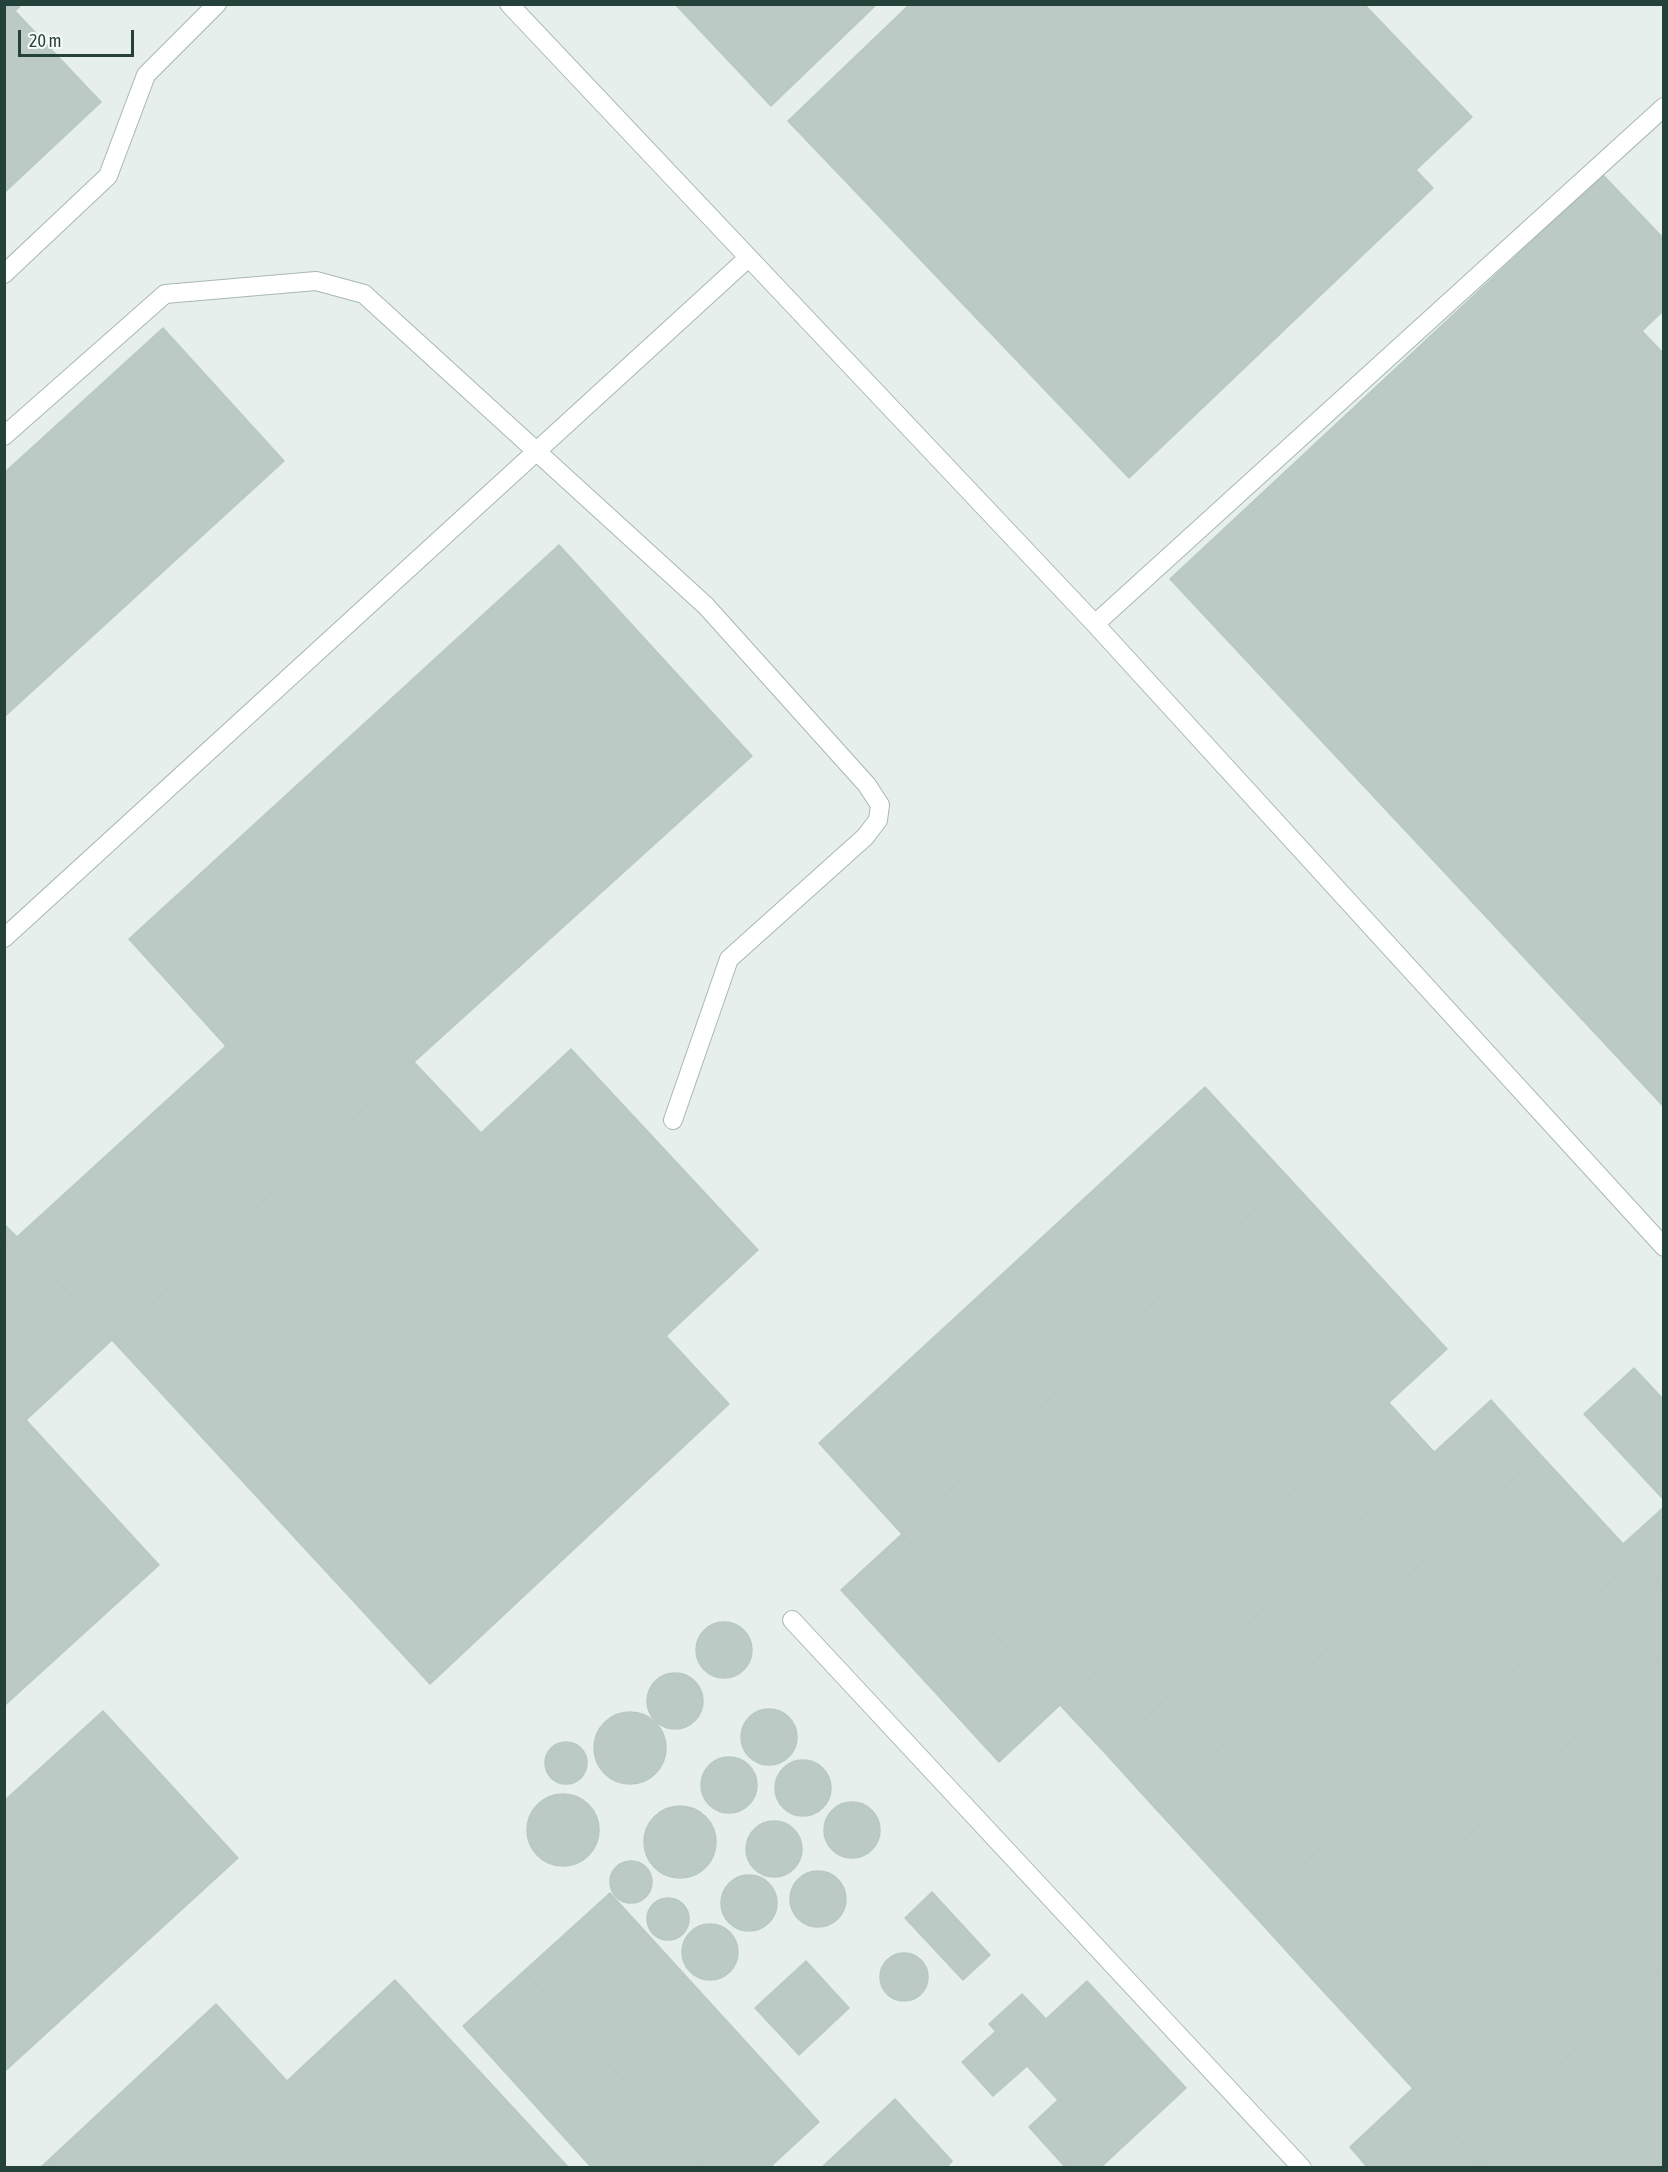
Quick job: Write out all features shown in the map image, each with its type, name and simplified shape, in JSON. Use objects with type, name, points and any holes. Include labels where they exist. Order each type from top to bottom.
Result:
[{"type":"street","points":[[4,274],[108,176],[146,75],[218,4]]},
{"type":"street","points":[[509,4],[1095,624],[1664,1247]]},
{"type":"street","points":[[1095,624],[1664,107]]},
{"type":"street","points":[[4,938],[748,258]]},
{"type":"street","points":[[4,435],[165,294],[316,281],[364,294],[706,606],[867,785],[880,805],[878,820],[865,837],[729,959],[673,1120]]},
{"type":"street","points":[[792,1620],[1302,2168]]},
{"type":"building","points":[[4,4],[22,4],[15,11],[101,102],[4,193]]},
{"type":"building","points":[[675,4],[877,4],[771,106]]},
{"type":"building","points":[[910,4],[1364,4],[1472,117],[1416,170],[1433,188],[1129,478],[788,121]]},
{"type":"building","points":[[1603,175],[1664,239],[1664,310],[1642,331],[1664,354],[1664,1107],[1170,579]]},
{"type":"building","points":[[163,328],[284,461],[4,717],[4,473]]},
{"type":"building","points":[[559,545],[752,756],[112,1340],[17,1237],[226,1046],[129,939]]},
{"type":"building","points":[[571,1049],[758,1250],[666,1336],[729,1404],[430,1684],[112,1340],[414,1062],[481,1133]]},
{"type":"building","points":[[1205,1087],[1289,1178],[902,1534],[819,1443]]},
{"type":"building","points":[[1289,1178],[1447,1349],[1060,1705],[902,1534]]},
{"type":"building","points":[[4,1224],[17,1237],[4,1249]]},
{"type":"building","points":[[17,1237],[112,1340],[26,1420],[159,1565],[4,1706],[4,1249]]},
{"type":"building","points":[[1634,1368],[1664,1400],[1664,1500],[1584,1414]]},
{"type":"building","points":[[1491,1400],[1540,1454],[1155,1808],[1106,1754]]},
{"type":"building","points":[[1389,1403],[1434,1452],[1106,1754],[1060,1705]]},
{"type":"building","points":[[1540,1454],[1636,1558],[1251,1912],[1155,1808]]},
{"type":"building","points":[[1664,1507],[1664,1588],[1623,1544]]},
{"type":"building","points":[[902,1534],[1060,1705],[999,1762],[841,1590]]},
{"type":"building","points":[[1636,1558],[1664,1588],[1664,1656],[1312,1979],[1251,1912]]},
{"type":"building","points":[[724,1622],[735,1624],[744,1630],[750,1639],[752,1650],[750,1661],[744,1670],[735,1676],[724,1678],[713,1676],[704,1670],[698,1661],[696,1650],[698,1639],[704,1630],[713,1624]]},
{"type":"building","points":[[1664,1656],[1664,1968],[1468,2148],[1312,1979]]},
{"type":"building","points":[[675,1673],[686,1675],[695,1681],[701,1690],[703,1701],[701,1712],[695,1721],[686,1727],[675,1729],[664,1727],[655,1721],[649,1712],[647,1701],[649,1690],[655,1681],[664,1675]]},
{"type":"building","points":[[769,1709],[780,1711],[789,1717],[795,1726],[797,1737],[795,1748],[789,1757],[780,1763],[769,1765],[758,1763],[749,1757],[743,1748],[741,1737],[743,1726],[749,1717],[758,1711]]},
{"type":"building","points":[[103,1711],[238,1858],[4,2072],[4,1801]]},
{"type":"building","points":[[630,1712],[644,1715],[656,1722],[663,1734],[666,1748],[663,1762],[656,1774],[644,1781],[630,1784],[616,1781],[604,1774],[597,1762],[594,1748],[597,1734],[604,1722],[616,1715]]},
{"type":"building","points":[[566,1742],[581,1748],[587,1763],[581,1778],[566,1784],[551,1778],[545,1763],[551,1748]]},
{"type":"building","points":[[729,1757],[740,1759],[749,1765],[755,1774],[757,1785],[755,1796],[749,1805],[740,1811],[729,1813],[718,1811],[709,1805],[703,1796],[701,1785],[703,1774],[709,1765],[718,1759]]},
{"type":"building","points":[[803,1760],[814,1762],[823,1768],[829,1777],[831,1788],[829,1799],[823,1808],[814,1814],[803,1816],[792,1814],[783,1808],[777,1799],[775,1788],[777,1777],[783,1768],[792,1762]]},
{"type":"building","points":[[563,1794],[583,1800],[593,1810],[599,1830],[593,1850],[583,1860],[563,1866],[543,1860],[533,1850],[527,1830],[533,1810],[543,1800]]},
{"type":"building","points":[[852,1802],[863,1804],[872,1810],[878,1819],[880,1830],[878,1841],[872,1850],[863,1856],[852,1858],[841,1856],[832,1850],[826,1841],[824,1830],[826,1819],[832,1810],[841,1804]]},
{"type":"building","points":[[680,1806],[700,1812],[710,1822],[716,1842],[710,1862],[700,1872],[680,1878],[660,1872],[650,1862],[644,1842],[650,1822],[660,1812]]},
{"type":"building","points":[[774,1821],[785,1823],[794,1829],[800,1838],[802,1849],[800,1860],[794,1869],[785,1875],[774,1877],[763,1875],[754,1869],[748,1860],[746,1849],[748,1838],[754,1829],[763,1823]]},
{"type":"building","points":[[631,1861],[646,1867],[652,1882],[646,1897],[631,1903],[616,1897],[610,1882],[616,1867]]},
{"type":"building","points":[[818,1871],[829,1873],[838,1879],[844,1888],[846,1899],[844,1910],[838,1919],[829,1925],[818,1927],[807,1925],[798,1919],[792,1910],[790,1899],[792,1888],[798,1879],[807,1873]]},
{"type":"building","points":[[749,1875],[760,1877],[769,1883],[775,1892],[777,1903],[775,1914],[769,1923],[760,1929],[749,1931],[738,1929],[729,1923],[723,1914],[721,1903],[723,1892],[729,1883],[738,1877]]},
{"type":"building","points":[[932,1892],[990,1955],[963,1980],[905,1918]]},
{"type":"building","points":[[610,1893],[819,2122],[769,2168],[704,2168],[524,1971]]},
{"type":"building","points":[[668,1898],[683,1904],[689,1919],[683,1934],[668,1940],[653,1934],[647,1919],[653,1904]]},
{"type":"building","points":[[710,1924],[721,1926],[730,1932],[736,1941],[738,1952],[736,1963],[730,1972],[721,1978],[710,1980],[699,1978],[690,1972],[684,1963],[682,1952],[684,1941],[690,1932],[699,1926]]},
{"type":"building","points":[[899,1953],[909,1953],[921,1960],[928,1972],[928,1982],[921,1994],[909,2001],[899,2001],[884,1990],[880,1982],[880,1972],[891,1957]]},
{"type":"building","points":[[806,1961],[849,2008],[799,2055],[755,2008]]},
{"type":"building","points":[[1664,1968],[1664,2168],[1486,2168],[1468,2148]]},
{"type":"building","points":[[524,1971],[704,2168],[592,2168],[463,2026]]},
{"type":"building","points":[[395,1980],[569,2168],[40,2168],[216,2004],[287,2081]]},
{"type":"building","points":[[1087,1981],[1186,2088],[1100,2168],[1066,2168],[1029,2127],[1058,2100],[989,2024],[1022,1994],[1046,2019]]},
{"type":"building","points":[[996,2031],[1027,2066],[993,2096],[962,2062]]},
{"type":"building","points":[[1413,2088],[1486,2168],[1368,2168],[1350,2147]]},
{"type":"building","points":[[895,2099],[952,2161],[946,2168],[821,2168]]}]
